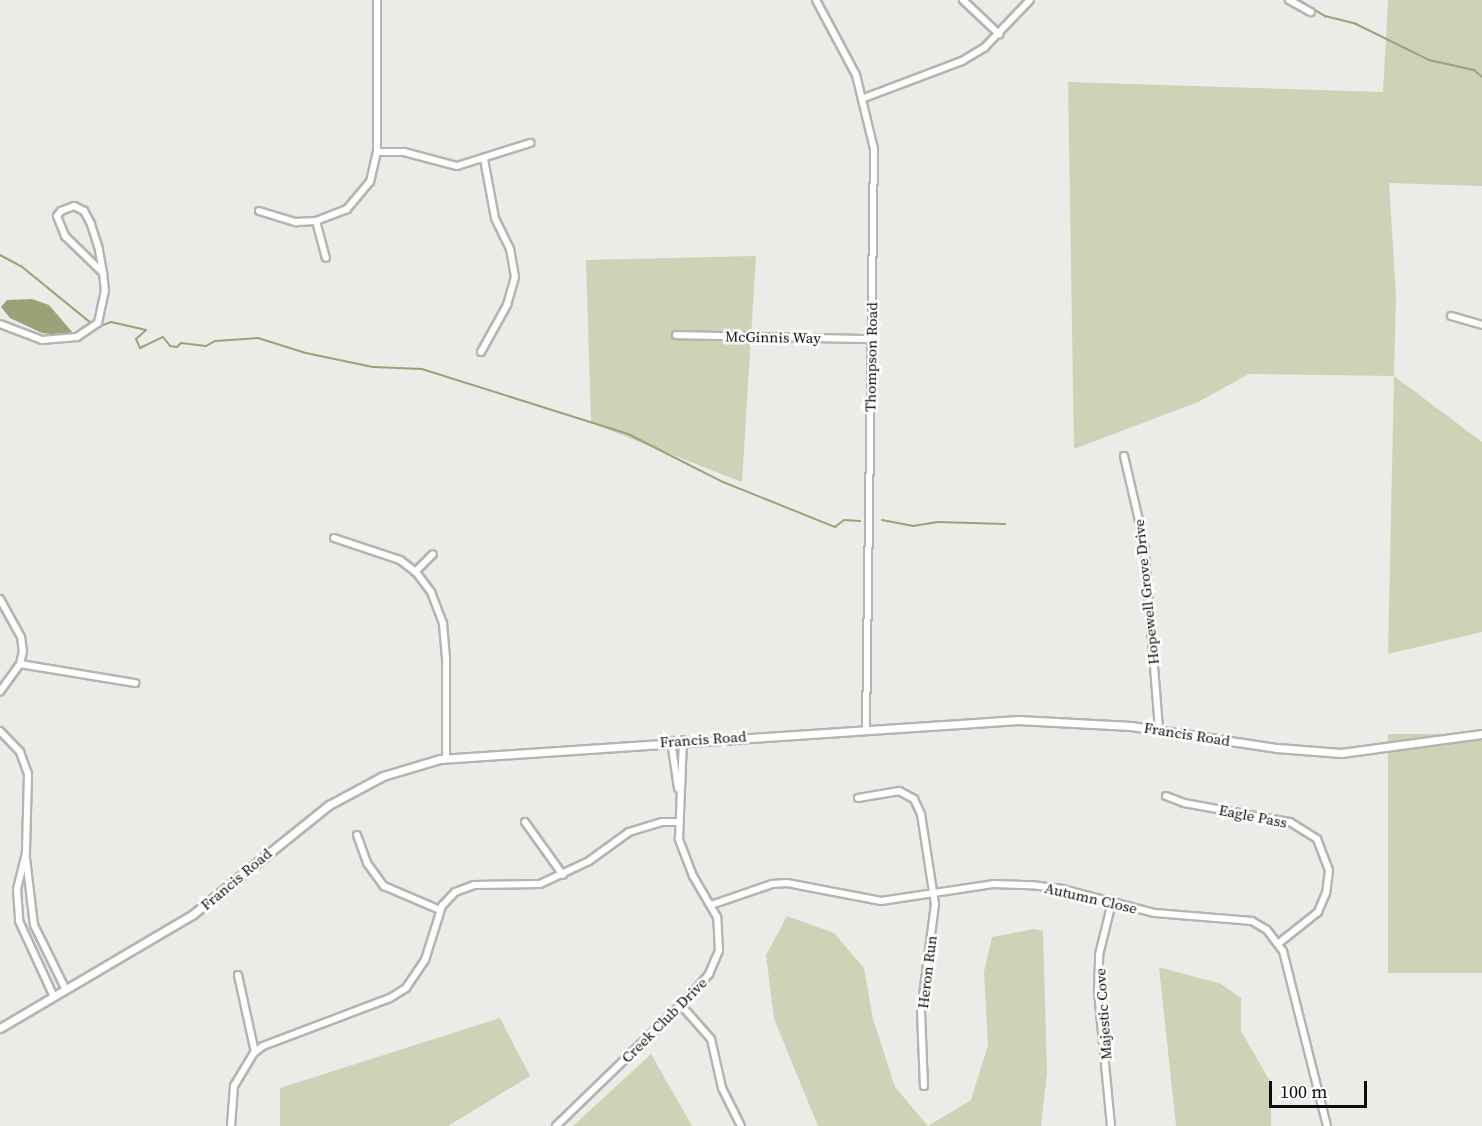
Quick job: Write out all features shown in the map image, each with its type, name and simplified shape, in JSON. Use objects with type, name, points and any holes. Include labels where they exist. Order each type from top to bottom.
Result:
[{"type":"street","points":[[259,211],[296,222],[316,221],[339,214],[362,196],[374,172],[377,152],[376,0]]},
{"type":"street","name":"Thompson Road","points":[[816,0],[842,44],[864,98],[874,166],[866,728]]},
{"type":"street","points":[[963,0],[999,34]]},
{"type":"street","points":[[864,98],[962,62],[999,34],[1030,0]]},
{"type":"street","points":[[1289,0],[1311,12]]},
{"type":"street","points":[[377,152],[404,152],[457,166],[530,142]]},
{"type":"street","points":[[481,352],[507,305],[515,277],[513,258],[495,218],[484,159]]},
{"type":"street","points":[[0,324],[42,340],[77,337],[98,323],[103,304],[104,273],[98,246],[84,211],[74,206],[61,211],[57,216],[65,236],[104,273]]},
{"type":"street","points":[[316,221],[326,258]]},
{"type":"street","points":[[1451,316],[1482,325]]},
{"type":"street","name":"McGinnis Way","points":[[676,335],[871,339]]},
{"type":"street","name":"Hopewell Grove Drive","points":[[1124,456],[1144,542],[1159,730]]},
{"type":"street","points":[[334,538],[390,556],[415,572],[431,592],[443,624],[446,758]]},
{"type":"street","points":[[415,572],[433,554]]},
{"type":"street","points":[[0,598],[21,637],[20,664],[0,692]]},
{"type":"street","points":[[20,664],[135,683]]},
{"type":"street","name":"Francis Road","points":[[0,1028],[192,915],[329,804],[382,776],[446,758],[684,740],[1018,720],[1159,730],[1287,749],[1341,753],[1482,734]]},
{"type":"street","points":[[0,731],[20,752],[28,774],[26,853],[34,925],[66,990]]},
{"type":"street","name":"Creek Club Drive","points":[[556,1126],[681,1005],[709,974],[720,951],[720,930],[711,905],[684,855],[678,822],[684,740]]},
{"type":"street","name":"Creek Club Drive","points":[[671,741],[679,792]]},
{"type":"street","name":"Heron Run","points":[[858,798],[890,790],[914,799],[921,814],[935,913],[921,1012],[924,1086]]},
{"type":"street","name":"Eagle Pass","points":[[1166,795],[1184,803],[1290,822],[1317,839],[1329,870],[1326,893],[1313,918],[1279,943]]},
{"type":"street","points":[[525,822],[563,875]]},
{"type":"street","points":[[231,1126],[234,1086],[255,1052],[406,988],[425,960],[440,910],[448,898],[464,888],[540,884],[563,875],[629,832],[662,822],[678,822]]},
{"type":"street","points":[[357,835],[367,862],[384,886],[440,910]]},
{"type":"street","points":[[26,853],[17,889],[19,921],[54,997]]},
{"type":"street","name":"Autumn Close","points":[[711,905],[754,887],[787,883],[870,901],[993,885],[1030,885],[1062,889],[1155,913],[1239,918],[1267,930],[1279,943]]},
{"type":"street","name":"Majestic Cove","points":[[1111,1126],[1098,991],[1099,955],[1112,902]]},
{"type":"street","points":[[1279,943],[1328,1126]]},
{"type":"street","points":[[238,975],[255,1052]]},
{"type":"street","points":[[681,1005],[711,1039],[722,1088],[741,1126]]},
{"type":"shaded area","points":[[1388,0],[1482,0],[1482,186],[1389,183],[1396,295],[1394,376],[1249,374],[1198,402],[1074,449],[1068,82],[1383,92]]},
{"type":"shaded area","points":[[756,256],[742,482],[591,423],[586,260]]},
{"type":"shaded area","points":[[32,299],[49,305],[73,333],[67,336],[42,333],[10,318],[1,307],[7,300]]},
{"type":"shaded area","points":[[1394,376],[1482,442],[1482,632],[1388,654]]},
{"type":"shaded area","points":[[1388,734],[1482,734],[1482,973],[1388,973]]},
{"type":"shaded area","points":[[787,916],[834,933],[864,968],[873,1019],[895,1087],[928,1126],[818,1126],[774,1019],[766,955]]},
{"type":"shaded area","points":[[1035,929],[1043,931],[1047,1072],[1041,1126],[928,1126],[971,1100],[988,1045],[984,972],[992,937]]},
{"type":"shaded area","points":[[1159,967],[1221,984],[1241,998],[1241,1031],[1271,1083],[1271,1126],[1176,1126]]},
{"type":"shaded area","points":[[500,1018],[530,1076],[448,1126],[280,1126],[280,1088]]},
{"type":"shaded area","points":[[651,1054],[692,1126],[573,1126]]},
{"type":"waterway","points":[[1299,0],[1325,16],[1354,23],[1429,60],[1474,70],[1482,77]]},
{"type":"waterway","points":[[0,255],[21,266],[92,324],[98,327],[111,322],[146,330],[136,339],[140,348],[163,337],[170,346],[177,347],[181,343],[206,346],[215,341],[258,338],[306,353],[373,367],[422,369],[628,434],[723,482],[835,527],[844,520],[860,521]]},
{"type":"waterway","points":[[882,520],[913,526],[938,522],[1005,524]]}]
